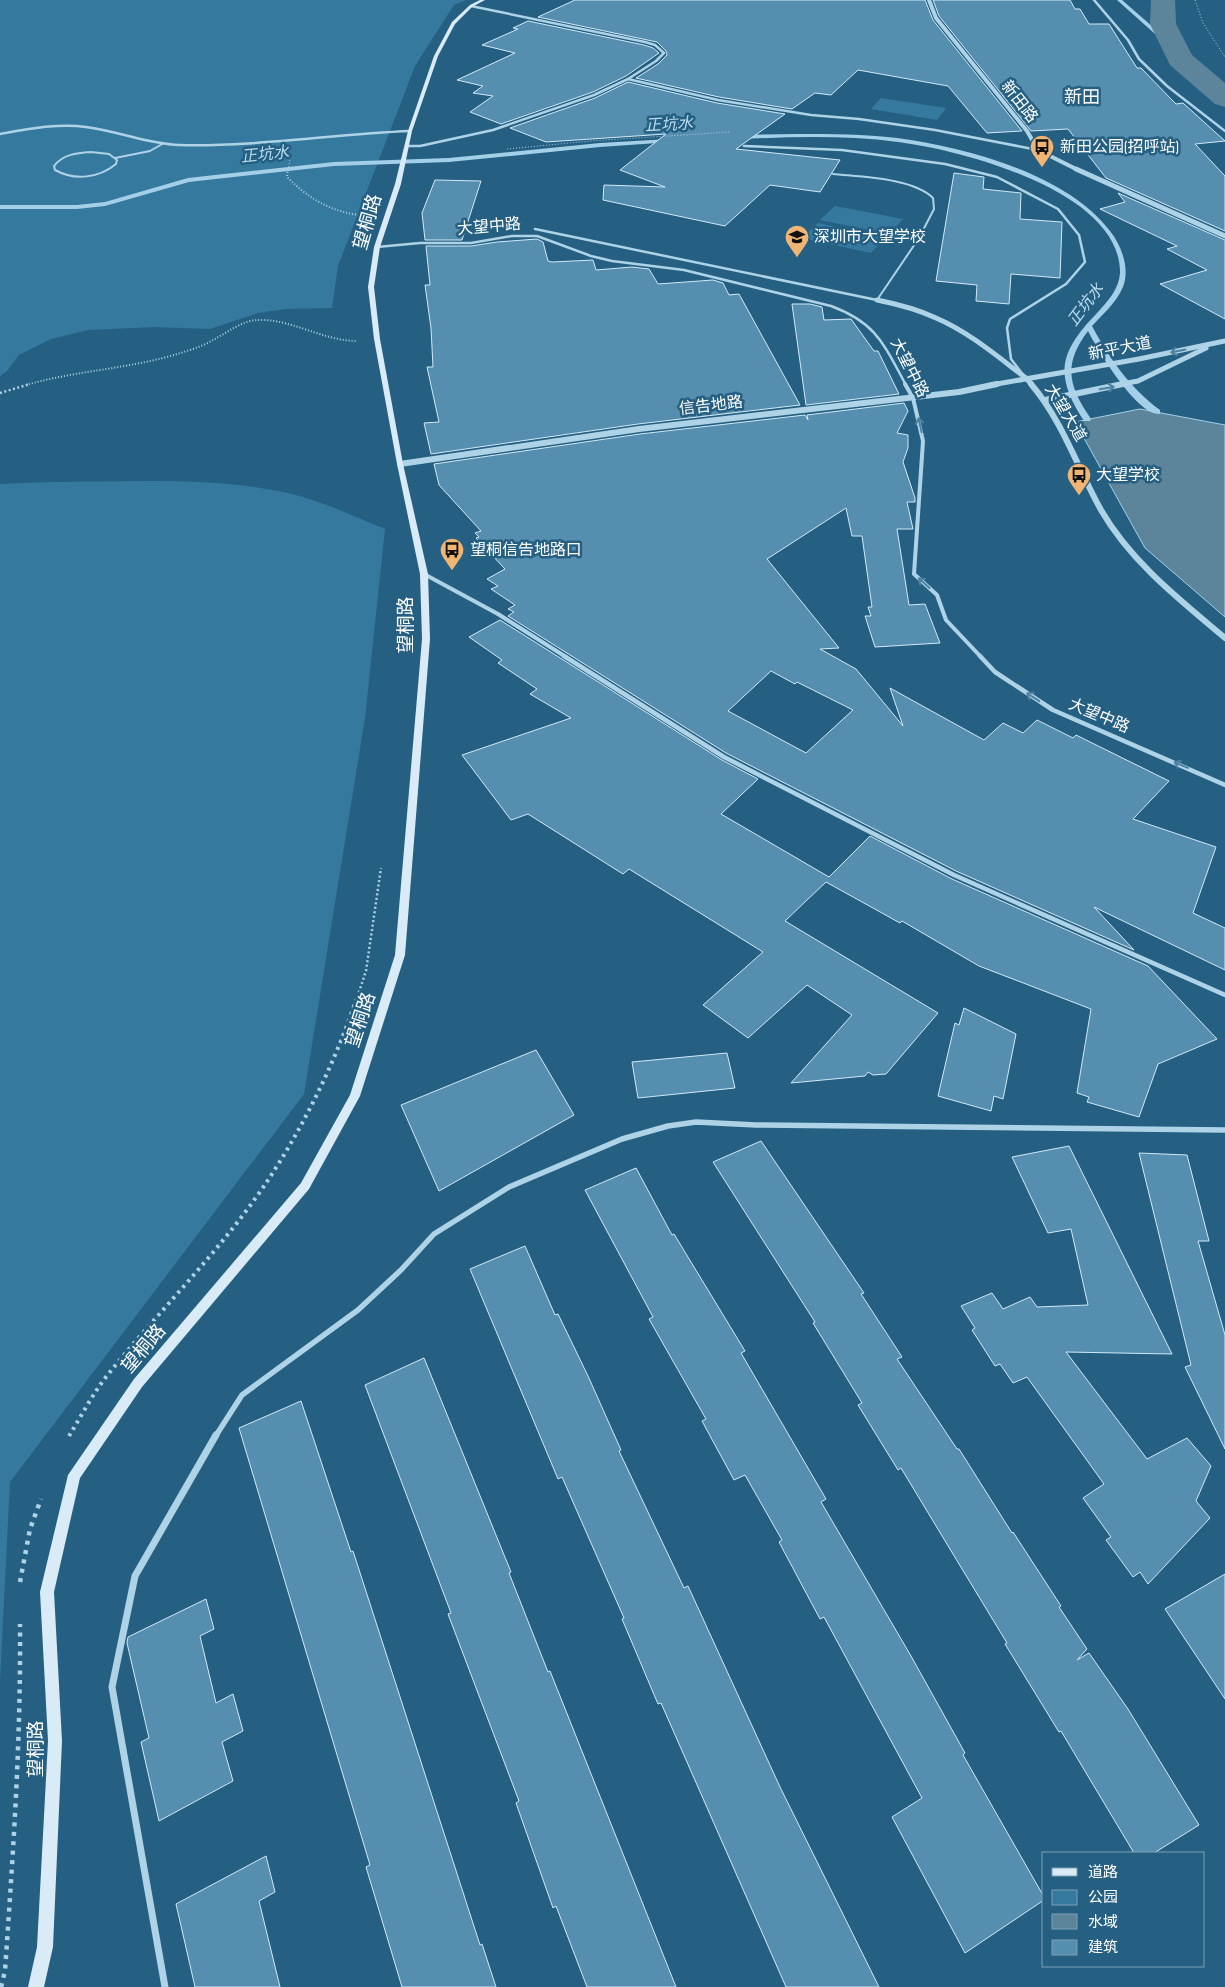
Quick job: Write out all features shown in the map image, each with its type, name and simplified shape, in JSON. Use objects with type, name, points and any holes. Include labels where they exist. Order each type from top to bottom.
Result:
[{"type":"main road","name":"望桐路","points":[[36,1987],[45,1946],[56,1741],[47,1592],[74,1475],[138,1383],[305,1186],[355,1096],[400,955],[426,639],[424,574],[400,464],[377,339],[370,287],[378,247],[410,131],[436,56],[453,23],[471,6],[483,0]]},
{"type":"street","name":"新田路","points":[[928,0],[936,18],[1026,131],[1038,150],[1102,183],[1225,236]]},
{"type":"street","points":[[1094,0],[1128,40],[1139,59],[1167,86],[1225,131]]},
{"type":"street","points":[[407,146],[420,146],[493,130],[549,111],[628,79],[656,61],[664,53],[655,45],[645,42],[471,6]]},
{"type":"street","points":[[628,79],[718,100],[811,115],[859,119],[935,130],[1038,150]]},
{"type":"street","points":[[0,134],[62,126],[85,127],[176,146],[410,131]]},
{"type":"street","points":[[744,146],[842,150],[970,169],[997,177],[1058,209],[1079,235],[1085,262],[1066,284],[1010,319],[1007,328],[1011,359],[1026,378]]},
{"type":"street","points":[[535,229],[878,300]]},
{"type":"street","name":"大望中路","points":[[378,247],[420,243],[471,243],[512,236],[538,236],[591,256],[612,261],[684,270],[831,306],[850,313],[866,324],[880,338],[913,398],[923,441],[914,574],[937,595],[946,620],[995,672],[1053,710],[1225,785]]},
{"type":"street","name":"大望大道","points":[[878,300],[904,306],[937,318],[976,341],[1026,378],[1045,400],[1102,511],[1128,547],[1162,584],[1225,638]]},
{"type":"street","name":"新平大道","points":[[1026,378],[1139,359],[1225,341]]},
{"type":"street","name":"新平大道","points":[[1045,400],[1122,385],[1150,376],[1218,342]]},
{"type":"street","name":"信告地路","points":[[400,464],[648,428],[959,392],[1026,378]]},
{"type":"street","points":[[424,574],[498,614],[724,758],[954,875],[1225,995]]},
{"type":"street","points":[[165,1987],[112,1687],[135,1576],[217,1433],[242,1395],[358,1310],[401,1270],[434,1234],[509,1187],[526,1179],[622,1139],[668,1126],[696,1122],[756,1125],[1225,1130]]},
{"type":"lane","points":[[116,158],[116,164],[113,168],[86,176],[59,173],[55,170],[54,166],[62,158],[80,153],[101,152],[116,158],[150,151],[164,143]]},
{"type":"lane","points":[[833,174],[906,185],[920,189],[933,198],[934,210],[919,238],[878,300]]},
{"type":"path","points":[[1195,0],[1197,12],[1205,29],[1225,57]]},
{"type":"path","points":[[503,149],[730,132]]},
{"type":"path","points":[[289,164],[287,177],[306,197],[326,209],[348,215],[387,218]]},
{"type":"path","points":[[0,393],[69,375],[179,355],[207,343],[236,324],[265,320],[356,341],[377,339]]},
{"type":"path","points":[[355,335],[358,351]]},
{"type":"path","points":[[67,1439],[108,1374],[203,1264],[264,1186],[304,1118],[344,1036],[366,971],[382,864]]},
{"type":"path","points":[[20,1586],[30,1529],[43,1492]]},
{"type":"path","points":[[1,1987],[5,1971],[16,1820],[21,1685],[20,1616]]},
{"type":"green space","points":[[0,0],[466,0],[454,5],[415,66],[338,266],[332,308],[285,309],[258,313],[210,329],[155,327],[88,330],[51,339],[19,355],[7,371],[0,376]]},
{"type":"green space","points":[[881,98],[946,108],[937,120],[871,109]]},
{"type":"green space","points":[[835,206],[903,219],[889,234],[820,220]]},
{"type":"green space","points":[[818,223],[886,237],[871,253],[802,238]]},
{"type":"green space","points":[[170,481],[229,484],[259,488],[313,500],[385,529],[365,718],[304,1094],[10,1482],[0,1681],[0,484]]},
{"type":"water","points":[[1140,409],[1225,425],[1225,617],[1145,548],[1075,422]]},
{"type":"building","points":[[575,0],[925,0],[933,20],[1022,131],[987,133],[948,86],[858,70],[831,95],[815,93],[792,109],[719,97],[636,78],[658,64],[667,55],[666,51],[657,42],[538,17]]},
{"type":"building","points":[[933,0],[1070,0],[1075,9],[1080,9],[1089,24],[1109,24],[1137,68],[1141,68],[1176,104],[1183,103],[1225,141],[1195,144],[1225,176],[1225,231],[1106,178],[1068,129],[1031,131],[939,16]]},
{"type":"building","points":[[528,21],[644,45],[653,48],[659,53],[626,76],[593,92],[501,124],[470,112],[493,96],[473,93],[483,86],[457,80],[515,53],[482,45],[518,29],[513,28]]},
{"type":"building","points":[[628,82],[717,103],[785,114],[736,149],[840,160],[820,192],[770,185],[725,226],[603,200],[604,185],[665,187],[620,170],[666,134],[546,142],[510,128],[595,98]]},
{"type":"building","points":[[954,173],[984,177],[983,189],[1021,193],[1020,219],[1062,222],[1060,278],[1011,274],[1009,304],[976,301],[977,285],[936,281]]},
{"type":"building","points":[[435,180],[481,181],[462,240],[425,240],[422,213]]},
{"type":"building","points":[[1118,193],[1225,240],[1225,319],[1160,284],[1207,270],[1167,249],[1177,246],[1100,209],[1125,202]]},
{"type":"building","points":[[537,239],[543,242],[548,261],[552,262],[593,260],[596,270],[632,267],[649,269],[658,284],[713,280],[723,283],[729,295],[739,294],[800,405],[638,424],[431,454],[424,423],[439,422],[427,367],[433,367],[431,328],[425,285],[430,285],[426,246],[471,246]]},
{"type":"building","points":[[792,304],[810,304],[822,307],[824,320],[851,319],[874,351],[878,351],[899,394],[806,405]]},
{"type":"building","points":[[904,403],[908,411],[897,433],[908,435],[908,448],[903,462],[915,502],[907,502],[913,529],[897,529],[909,605],[925,604],[940,643],[875,647],[865,616],[871,616],[868,607],[872,607],[862,536],[852,536],[846,508],[767,559],[839,648],[820,649],[856,669],[903,726],[890,688],[984,740],[1003,723],[1023,733],[1037,720],[1073,738],[1076,735],[1169,781],[1133,819],[1216,847],[1193,913],[1225,928],[1225,970],[1094,907],[1134,950],[956,871],[726,753],[508,616],[514,612],[508,609],[515,605],[491,589],[498,586],[487,579],[505,569],[476,538],[479,537],[475,533],[481,531],[439,485],[434,464],[640,434],[805,415],[808,420],[807,415]],"holes":[[[771,671],[795,684],[797,682],[853,710],[806,753],[728,711]]]},
{"type":"building","points":[[500,620],[722,760],[758,779],[721,814],[829,877],[870,836],[952,879],[1148,966],[1217,1039],[1158,1064],[1139,1117],[1087,1102],[1089,1097],[1077,1093],[1091,1009],[979,966],[902,921],[900,923],[826,882],[785,921],[938,1013],[886,1074],[873,1075],[868,1072],[865,1076],[791,1083],[852,1015],[807,985],[748,1038],[703,1005],[763,952],[629,869],[623,874],[528,814],[511,820],[462,755],[571,718],[530,694],[537,689],[498,663],[502,660],[469,637]]},
{"type":"building","points":[[964,1008],[1016,1034],[1003,1099],[994,1096],[991,1111],[938,1096],[955,1023],[959,1025]]},
{"type":"building","points":[[536,1050],[574,1115],[439,1191],[401,1105]]},
{"type":"building","points":[[727,1053],[735,1088],[638,1098],[632,1062]]},
{"type":"building","points":[[761,1141],[864,1293],[861,1294],[902,1357],[897,1359],[957,1449],[959,1449],[1061,1606],[1059,1607],[1087,1649],[1077,1660],[1089,1653],[1128,1709],[1199,1825],[1156,1852],[1133,1852],[1061,1731],[1059,1732],[1005,1644],[1007,1643],[901,1468],[898,1470],[858,1405],[862,1403],[813,1323],[815,1322],[713,1162]]},
{"type":"building","points":[[1069,1146],[1172,1354],[1066,1352],[1147,1459],[1187,1438],[1211,1466],[1196,1501],[1210,1518],[1148,1584],[1140,1572],[1133,1577],[1106,1540],[1111,1537],[1083,1498],[1104,1484],[1027,1377],[1013,1383],[1000,1364],[995,1366],[972,1330],[975,1328],[961,1306],[992,1293],[1003,1309],[1030,1297],[1037,1307],[1088,1305],[1071,1229],[1048,1233],[1012,1157]]},
{"type":"building","points":[[1139,1153],[1187,1155],[1209,1241],[1198,1241],[1225,1335],[1225,1449],[1185,1367],[1191,1365]]},
{"type":"building","points":[[636,1168],[672,1235],[674,1234],[745,1351],[741,1353],[826,1499],[821,1502],[911,1656],[965,1753],[963,1755],[1042,1893],[1042,1901],[965,1953],[892,1817],[922,1798],[824,1617],[820,1619],[779,1542],[782,1540],[745,1475],[734,1480],[702,1421],[706,1419],[649,1319],[653,1317],[585,1190]]},
{"type":"building","points":[[525,1246],[555,1315],[558,1314],[588,1376],[621,1450],[619,1451],[684,1588],[688,1586],[780,1787],[879,1987],[786,1987],[661,1703],[658,1704],[622,1619],[624,1618],[562,1477],[558,1479],[470,1269]]},
{"type":"building","points":[[424,1358],[511,1572],[509,1573],[548,1672],[550,1671],[676,1987],[587,1987],[556,1906],[553,1908],[516,1803],[519,1801],[448,1614],[451,1613],[365,1385]]},
{"type":"building","points":[[301,1401],[351,1552],[353,1551],[480,1945],[482,1944],[496,1987],[402,1987],[366,1867],[370,1865],[239,1428]]},
{"type":"building","points":[[1225,1574],[1225,1699],[1165,1609]]},
{"type":"building","points":[[206,1599],[214,1629],[200,1636],[216,1703],[233,1694],[243,1731],[222,1742],[233,1781],[159,1821],[141,1742],[149,1738],[127,1643],[128,1637]]},
{"type":"building","points":[[266,1856],[275,1892],[259,1901],[280,1987],[195,1987],[176,1904]]},
{"type":"waterway","points":[[1119,0],[1175,49]]},
{"type":"waterway","points":[[1163,0],[1163,24],[1180,59],[1225,98]]},
{"type":"waterway","name":"正坑水","points":[[739,137],[798,135],[877,138],[959,152],[1034,178],[1069,196],[1097,218],[1116,243],[1123,272],[1122,281],[1115,295],[1079,338],[1069,361],[1068,383],[1078,406],[1087,419]]},
{"type":"waterway","name":"正坑水","points":[[0,207],[77,207],[105,204],[188,180],[334,164],[449,160],[600,145],[670,141]]},
{"type":"waterway","points":[[1089,326],[1117,374],[1135,394],[1157,412]]},
{"type":"place","name":"新田公园(招呼站)","points":[[1042,168]]},
{"type":"place","name":"深圳市大望学校","points":[[797,258]]},
{"type":"place","name":"大望学校","points":[[1079,496]]},
{"type":"place","name":"望桐信告地路口","points":[[452,571]]},
{"type":"district","name":"新田","points":[[1082,97]]}]
